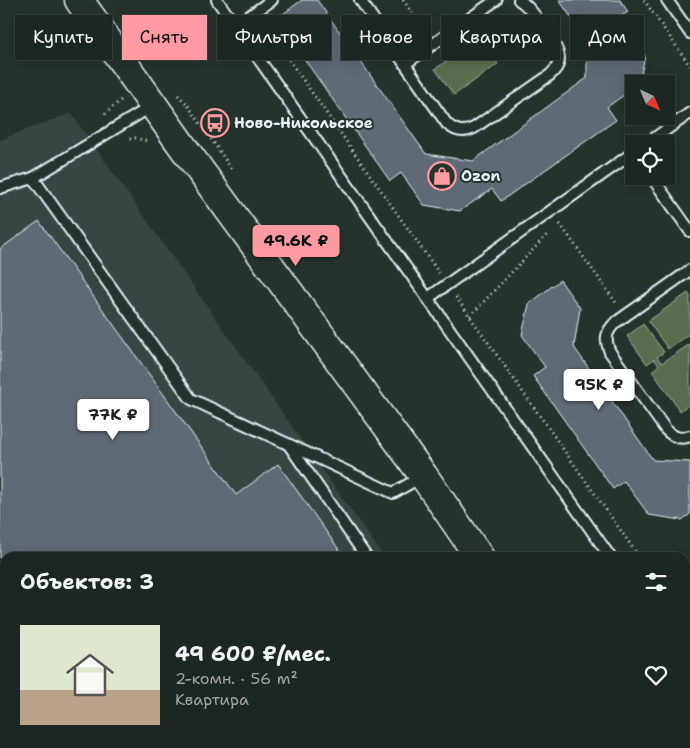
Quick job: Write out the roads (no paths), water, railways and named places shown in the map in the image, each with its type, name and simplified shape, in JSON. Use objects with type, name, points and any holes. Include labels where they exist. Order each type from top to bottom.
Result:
[{"type":"street","points":[[79,0],[476,552]]},
{"type":"lane","points":[[217,0],[227,15]]},
{"type":"lane","points":[[251,15],[272,0]]},
{"type":"lane","points":[[360,0],[447,124],[460,132],[466,132],[474,128],[550,75],[559,63],[558,49],[528,6],[519,0]]},
{"type":"lane","points":[[405,64],[496,0]]},
{"type":"lane","points":[[667,0],[690,33]]},
{"type":"lane","points":[[259,60],[607,552]]},
{"type":"lane","points":[[0,188],[33,178],[153,105]]},
{"type":"lane","points":[[659,135],[690,113]]},
{"type":"lane","points":[[428,298],[625,158]]},
{"type":"lane","points":[[33,178],[191,399],[394,493],[423,476]]},
{"type":"lane","points":[[658,185],[690,231]]},
{"type":"lane","points":[[690,270],[626,316],[610,329],[606,336],[606,343],[610,352],[666,430],[672,436],[680,438],[690,436]]},
{"type":"lane","points":[[288,444],[363,552]]},
{"type":"place","name":"Ново-Никольское","points":[[215,123]]},
{"type":"place","name":"Ozon","points":[[442,176]]}]
